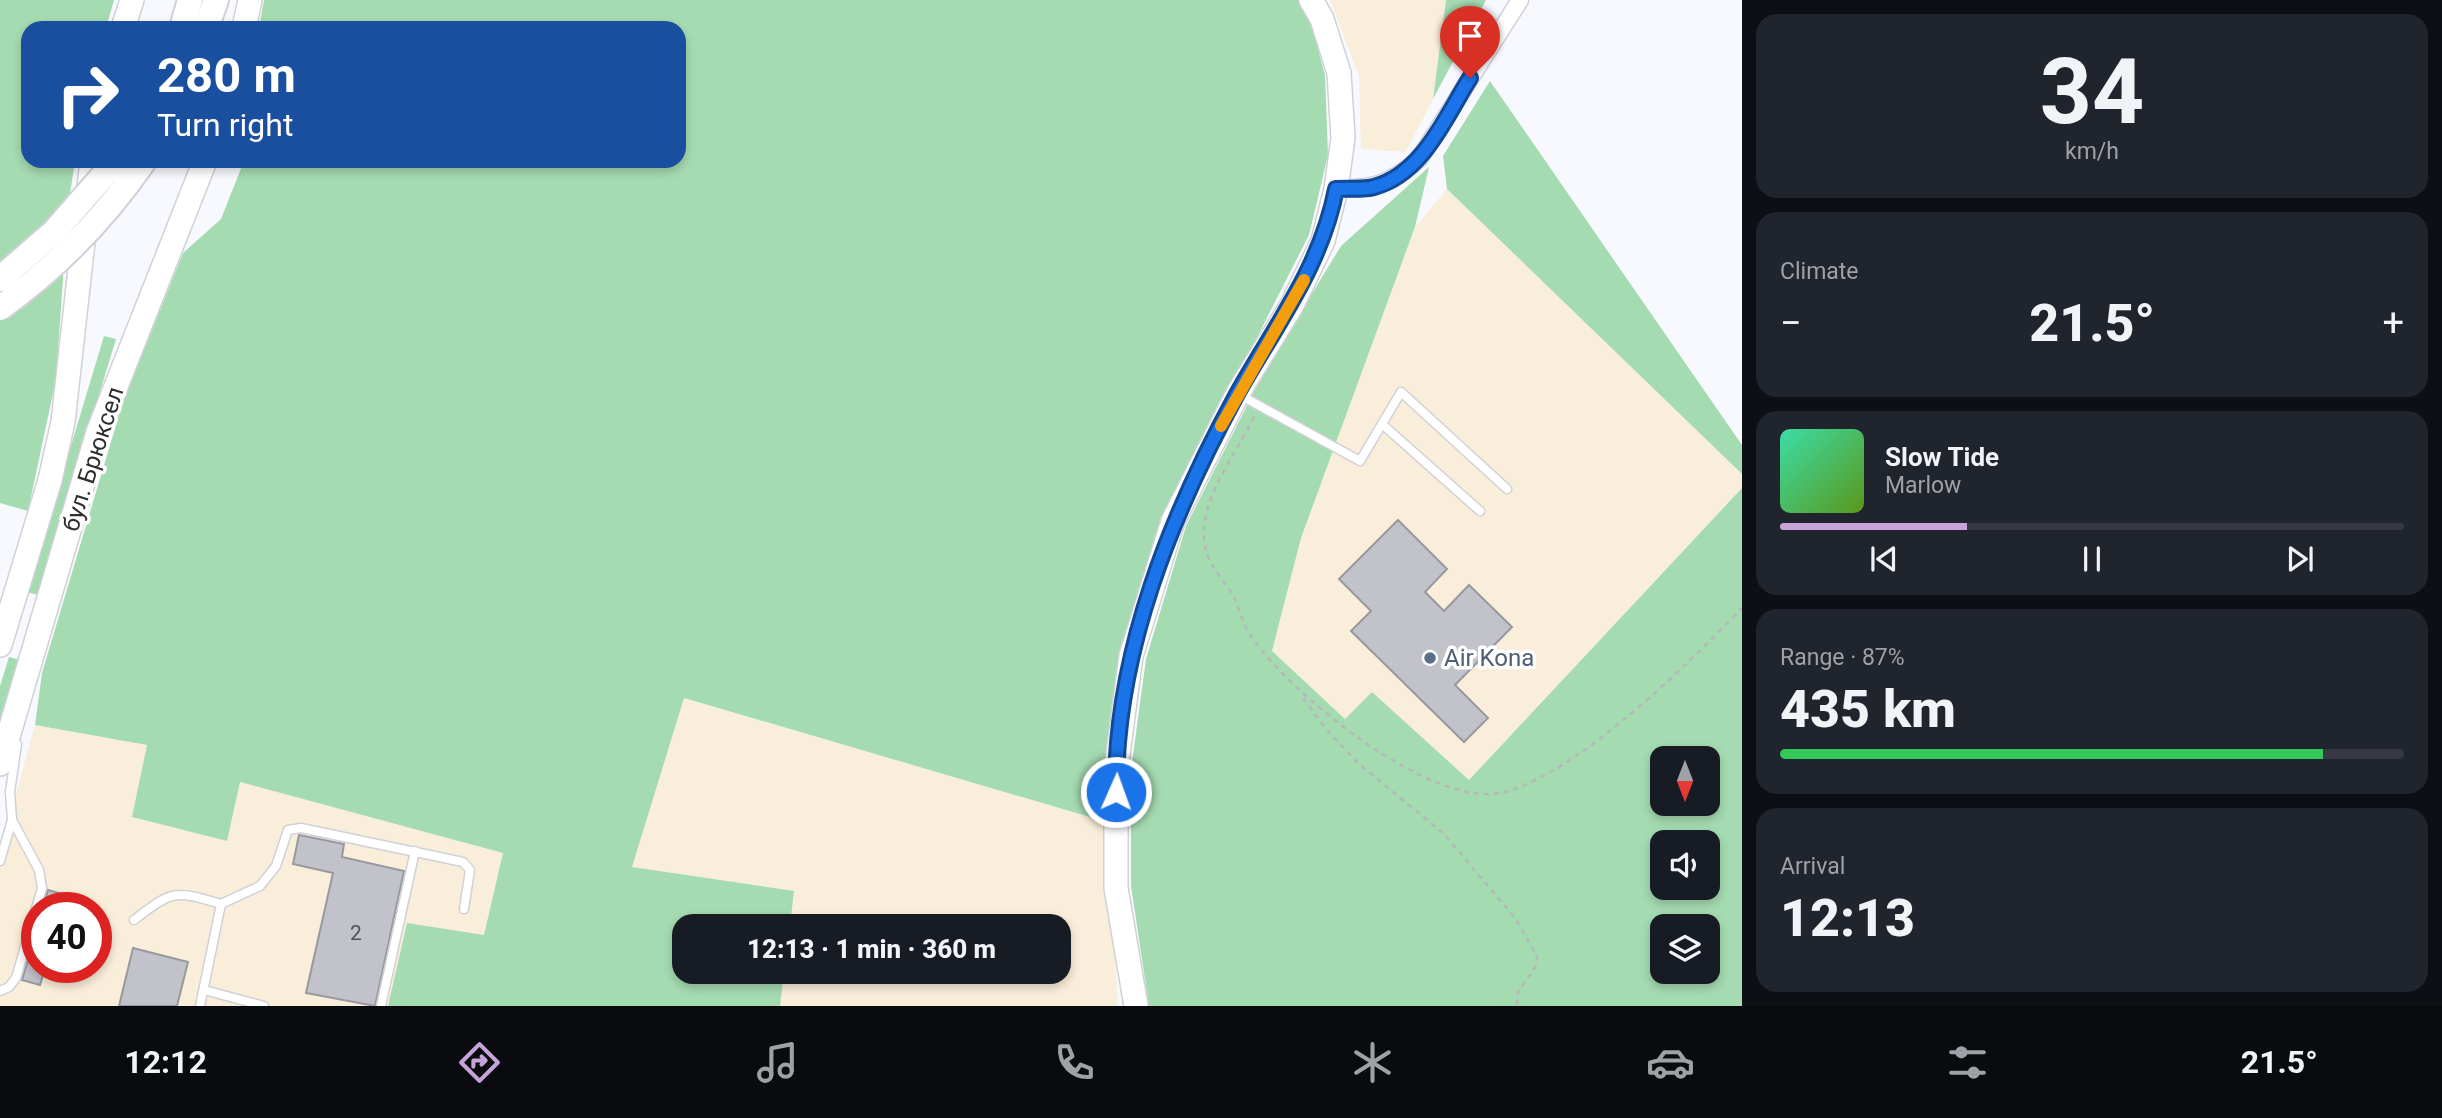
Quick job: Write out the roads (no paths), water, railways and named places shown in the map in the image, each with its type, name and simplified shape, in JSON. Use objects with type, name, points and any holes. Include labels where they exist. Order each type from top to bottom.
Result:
[{"type":"main road","points":[[125,21],[132,0]]},
{"type":"main road","points":[[184,21],[190,0]]},
{"type":"main road","points":[[208,21],[216,0]]},
{"type":"main road","points":[[246,21],[250,0]]},
{"type":"main road","points":[[1136,1006],[1116,875],[1116,769],[1131,656],[1173,521],[1248,399],[1318,252],[1336,189],[1343,138],[1339,73],[1322,19],[1311,0]]},
{"type":"main road","name":"бул. Брюксел","points":[[0,645],[50,480],[61,433],[69,386],[91,168]]},
{"type":"main road","points":[[0,279],[55,231],[110,168]]},
{"type":"main road","points":[[0,308],[77,244],[104,215],[139,168]]},
{"type":"main road","name":"бул. Брюксел","points":[[0,764],[102,422],[202,168]]},
{"type":"street","points":[[1336,189],[1373,188],[1396,179],[1419,159],[1520,0]]},
{"type":"lane","points":[[1248,399],[1360,461],[1401,392],[1507,489]]},
{"type":"lane","points":[[1382,424],[1480,511]]},
{"type":"lane","points":[[0,861],[12,820],[10,792],[19,733],[18,704]]},
{"type":"lane","points":[[0,991],[9,987],[16,978],[42,888],[39,870],[12,820]]},
{"type":"lane","points":[[134,920],[163,898],[182,893],[221,904],[260,886],[276,866],[288,830],[301,828],[463,862],[470,870],[464,909]]},
{"type":"lane","points":[[381,1006],[415,851]]},
{"type":"lane","points":[[200,1006],[221,904]]},
{"type":"lane","points":[[204,990],[264,1006]]},
{"type":"place","name":"Air Kona","points":[[1430,658]]}]
